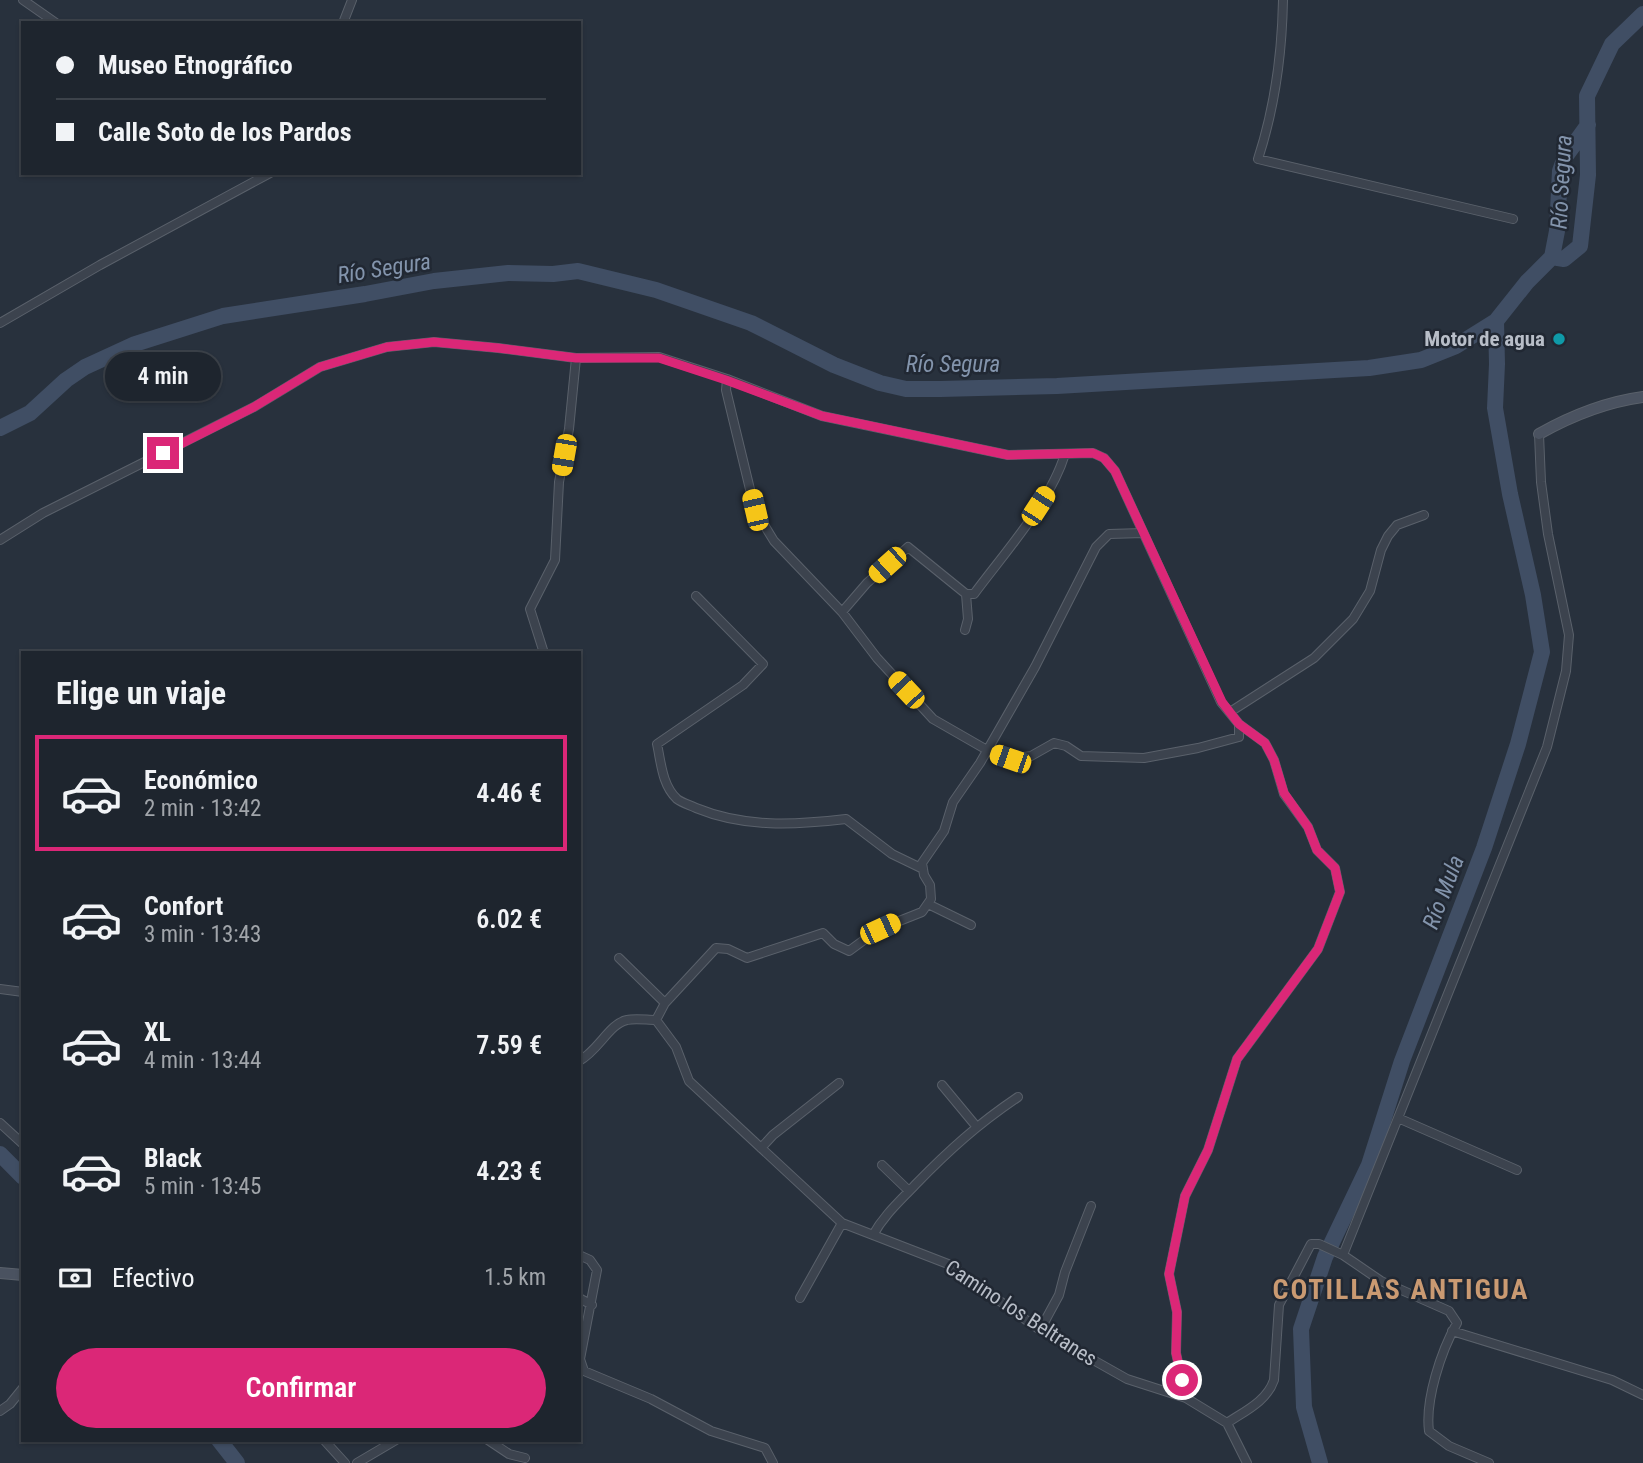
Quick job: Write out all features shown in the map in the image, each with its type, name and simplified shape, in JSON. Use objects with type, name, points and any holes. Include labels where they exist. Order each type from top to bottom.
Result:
[{"type":"main road","points":[[1539,434],[1586,412],[1622,400],[1643,397]]},
{"type":"main road","points":[[0,1273],[21,1275]]},
{"type":"street","points":[[23,0],[53,21]]},
{"type":"street","points":[[344,21],[352,0]]},
{"type":"street","points":[[1283,0],[1273,106],[1258,159],[1513,219]]},
{"type":"street","points":[[0,323],[100,265],[266,175]]},
{"type":"street","points":[[0,540],[43,513],[254,407],[320,367],[387,347],[434,342],[576,358],[659,358],[834,418],[1008,455],[1093,453],[1104,458],[1115,471],[1218,695],[1239,724],[1265,743],[1274,760],[1284,793],[1308,827],[1317,850],[1335,868],[1340,892],[1318,949],[1237,1059],[1208,1150],[1185,1196],[1169,1274],[1177,1312],[1176,1353],[1186,1398]]},
{"type":"street","points":[[543,651],[530,609],[555,560],[559,482],[569,429],[576,358]]},
{"type":"street","points":[[726,380],[726,390],[755,510],[774,541],[842,612],[877,658],[933,719],[987,750],[1010,759],[1031,756],[1054,743],[1066,746],[1081,756],[1144,758],[1239,737],[1239,724]]},
{"type":"street","points":[[1343,1255],[1547,747],[1566,671],[1569,635],[1548,534],[1541,482],[1539,434]]},
{"type":"street","points":[[842,612],[867,583],[908,547],[966,594],[974,594],[1060,473],[1065,454]]},
{"type":"street","points":[[1230,712],[1314,658],[1353,619],[1370,592],[1381,550],[1388,536],[1397,525],[1424,514]]},
{"type":"street","points":[[581,1060],[592,1054],[614,1026],[627,1020],[656,1020],[665,1003],[716,948],[747,958],[823,933],[834,944],[849,951],[880,929],[922,912],[931,900],[930,886],[922,863],[944,831],[953,802],[1035,667],[1096,547],[1109,534],[1143,533]]},
{"type":"street","points":[[965,631],[968,619],[966,594]]},
{"type":"street","points":[[696,596],[763,664],[743,685],[657,744],[666,785],[678,800],[705,811],[746,822],[789,825],[846,819],[892,854],[923,869]]},
{"type":"street","points":[[928,904],[971,925]]},
{"type":"street","points":[[619,958],[665,1003]]},
{"type":"street","points":[[0,989],[21,992]]},
{"type":"street","name":"Camino los Beltranes","points":[[656,1020],[676,1047],[689,1081],[842,1223],[948,1264],[1040,1329],[1127,1379],[1186,1398],[1227,1423]]},
{"type":"street","points":[[761,1148],[773,1135],[839,1083]]},
{"type":"street","points":[[942,1085],[976,1126]]},
{"type":"street","points":[[873,1235],[881,1220],[946,1152],[976,1126],[1018,1097]]},
{"type":"street","points":[[1398,1118],[1517,1170]]},
{"type":"street","points":[[0,1123],[21,1142]]},
{"type":"street","points":[[881,1165],[909,1191]]},
{"type":"street","points":[[1040,1329],[1059,1295],[1065,1272],[1091,1206]]},
{"type":"street","points":[[800,1298],[842,1223]]},
{"type":"street","points":[[1245,1462],[1227,1423],[1270,1391],[1274,1380],[1279,1305],[1311,1244],[1343,1255],[1381,1281],[1449,1311],[1457,1323],[1439,1367],[1427,1416],[1429,1431],[1449,1446],[1489,1463]]},
{"type":"street","points":[[581,1256],[590,1260],[597,1270],[581,1354]]},
{"type":"street","points":[[581,1299],[592,1305]]},
{"type":"street","points":[[1452,1331],[1612,1380],[1643,1395]]},
{"type":"street","points":[[581,1362],[584,1371],[651,1399],[711,1431],[765,1448],[773,1463]]},
{"type":"street","points":[[0,1411],[21,1390]]},
{"type":"street","points":[[326,1442],[345,1463]]},
{"type":"street","points":[[357,1463],[393,1442]]},
{"type":"street","points":[[491,1442],[509,1454],[525,1458]]},
{"type":"waterway","name":"Río Segura","points":[[0,428],[30,413],[66,380],[85,367],[135,344],[223,316],[434,281],[508,273],[553,274],[578,271],[656,290],[751,323],[834,365],[880,383],[906,389],[1057,386],[1369,368],[1421,360],[1456,346],[1496,321],[1527,282],[1552,257],[1564,259],[1580,246],[1588,175],[1587,96],[1612,44],[1643,14]]},
{"type":"waterway","points":[[1552,257],[1557,231],[1560,171],[1565,157],[1588,125]]},
{"type":"waterway","name":"Río Mula","points":[[1320,1463],[1304,1407],[1301,1329],[1325,1257],[1369,1165],[1402,1061],[1484,848],[1518,744],[1542,652],[1495,408],[1496,321]]},
{"type":"waterway","name":"Río Segura","points":[[0,1154],[21,1175]]},
{"type":"waterway","name":"Río Segura","points":[[221,1442],[237,1463]]},
{"type":"place","name":"Motor de agua","points":[[1559,339]]},
{"type":"district","name":"COTILLAS ANTIGUA","points":[[1401,1289]]},
{"type":"route","points":[[163,453],[254,407],[320,367],[387,347],[434,342],[576,358],[659,358],[822,416],[1008,455],[1093,453],[1104,458],[1115,471],[1222,702],[1239,724],[1265,743],[1274,760],[1284,793],[1308,827],[1317,850],[1335,868],[1340,892],[1318,949],[1237,1059],[1208,1150],[1185,1196],[1169,1274],[1177,1312],[1176,1353],[1182,1380]]}]
